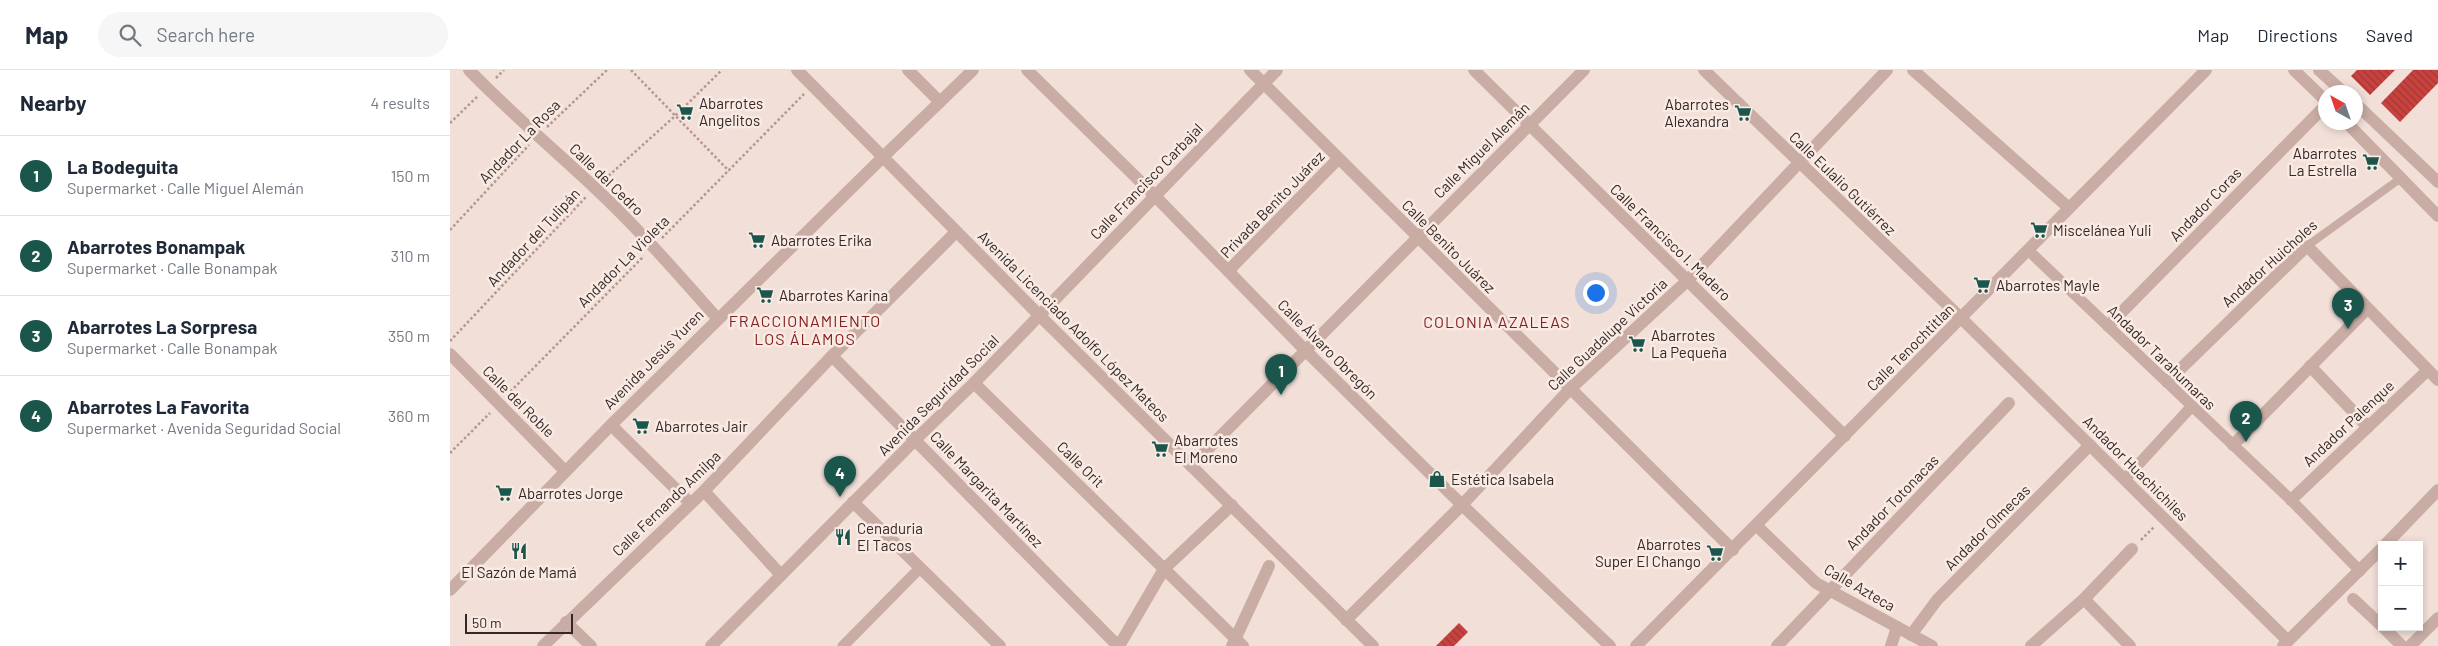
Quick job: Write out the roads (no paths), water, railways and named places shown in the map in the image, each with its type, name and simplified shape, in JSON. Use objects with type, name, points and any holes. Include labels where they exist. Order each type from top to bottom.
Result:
[{"type":"street","name":"Calle del Cedro","points":[[469,70],[537,136],[595,188],[653,246],[717,318]]},
{"type":"street","name":"Avenida Licenciado Adolfo López Mateos","points":[[797,70],[884,156],[956,232],[1372,646]]},
{"type":"street","points":[[908,70],[940,102]]},
{"type":"street","name":"Avenida Jesús Yuren","points":[[450,590],[717,318],[834,207],[973,70]]},
{"type":"street","name":"Calle Álvaro Obregón","points":[[1027,70],[1154,195],[1307,352],[1462,505],[1610,646]]},
{"type":"street","name":"Calle Benito Juárez","points":[[1250,70],[1733,550]]},
{"type":"street","name":"Calle Francisco Carbajal","points":[[1039,315],[1277,70]]},
{"type":"street","name":"Calle Francisco I. Madero","points":[[1474,70],[1846,436]]},
{"type":"street","name":"Calle Miguel Alemán","points":[[1191,466],[1307,352],[1584,70]]},
{"type":"street","name":"Calle Eulalio Gutiérrez","points":[[1704,70],[1961,318]]},
{"type":"street","name":"Calle Guadalupe Victoria","points":[[1346,620],[1462,505],[1570,389],[1687,281],[1887,70]]},
{"type":"street","points":[[1913,70],[2069,208]]},
{"type":"street","name":"Calle Tenochtitlan","points":[[1636,646],[1757,526],[2206,70]]},
{"type":"street","points":[[2294,70],[2318,95]]},
{"type":"street","points":[[2319,70],[2335,85]]},
{"type":"street","name":"Andador Coras","points":[[2108,326],[2318,111]]},
{"type":"street","points":[[2363,111],[2438,182]]},
{"type":"street","points":[[2354,130],[2438,216]]},
{"type":"street","name":"Privada Benito Juárez","points":[[1228,271],[1338,159]]},
{"type":"street","points":[[2405,182],[2425,170]]},
{"type":"street","name":"Calle Fernando Amilpa","points":[[543,646],[704,491],[832,356],[956,232]]},
{"type":"street","points":[[2307,246],[2438,380]]},
{"type":"street","name":"Andador Huicholes","points":[[2167,382],[2307,246]]},
{"type":"street","name":"Andador Tarahumaras","points":[[2028,250],[2291,500],[2360,571]]},
{"type":"street","points":[[2233,445],[2367,309]]},
{"type":"street","name":"Avenida Seguridad Social","points":[[715,645],[781,575],[974,383],[1039,315]]},
{"type":"street","name":"Andador Huachichiles","points":[[1961,318],[2163,518],[2285,644]]},
{"type":"street","name":"Calle del Roble","points":[[450,354],[498,405],[565,471]]},
{"type":"street","name":"Calle Margarita Martínez","points":[[832,356],[916,439],[1118,646]]},
{"type":"street","points":[[2310,366],[2368,427]]},
{"type":"street","name":"Andador Palenque","points":[[2291,500],[2428,370]]},
{"type":"street","name":"Calle Orit","points":[[974,383],[1164,569],[1237,644]]},
{"type":"street","name":"Andador Totonacas","points":[[1777,646],[2009,403]]},
{"type":"street","points":[[2124,479],[2192,406]]},
{"type":"street","points":[[610,425],[690,504]]},
{"type":"street","name":"Andador Olmecas","points":[[1911,635],[1937,600],[2090,445]]},
{"type":"street","points":[[2389,541],[2438,490]]},
{"type":"street","points":[[704,491],[781,575]]},
{"type":"street","points":[[853,502],[1000,646]]},
{"type":"street","points":[[1118,646],[1164,569],[1232,505]]},
{"type":"street","name":"Calle Azteca","points":[[1757,526],[1816,583],[1829,592],[1932,646]]},
{"type":"street","points":[[2031,646],[2084,599],[2132,549]]},
{"type":"street","points":[[2285,644],[2378,552]]},
{"type":"street","points":[[1237,644],[1269,566]]},
{"type":"street","points":[[843,646],[920,568]]},
{"type":"street","points":[[2084,599],[2130,646]]},
{"type":"street","points":[[2353,599],[2378,623]]},
{"type":"street","points":[[2410,646],[2438,618]]},
{"type":"street","points":[[566,622],[590,646]]},
{"type":"street","points":[[1891,646],[1897,627]]},
{"type":"street","points":[[2386,631],[2402,646]]},
{"type":"lane","name":"Andador Huicholes","points":[[2307,246],[2405,182]]},
{"type":"place","name":"Abarrotes Angelitos","points":[[685,112]]},
{"type":"place","name":"Abarrotes Alexandra","points":[[1743,113]]},
{"type":"place","name":"Abarrotes La Estrella","points":[[2371,162]]},
{"type":"place","name":"Miscelánea Yuli","points":[[2039,230]]},
{"type":"place","name":"Abarrotes Erika","points":[[757,240]]},
{"type":"place","name":"Abarrotes Mayle","points":[[1982,285]]},
{"type":"place","name":"Abarrotes Karina","points":[[765,295]]},
{"type":"place","name":"Abarrotes La Sorpresa","points":[[2348,329]]},
{"type":"place","name":"Abarrotes La Pequeña","points":[[1637,344]]},
{"type":"place","name":"La Bodeguita","points":[[1281,395]]},
{"type":"place","name":"Abarrotes Jair","points":[[641,426]]},
{"type":"place","name":"Abarrotes Bonampak","points":[[2246,442]]},
{"type":"place","name":"Abarrotes El Moreno","points":[[1160,449]]},
{"type":"place","name":"Estética Isabela","points":[[1437,479]]},
{"type":"place","name":"Abarrotes Jorge","points":[[504,493]]},
{"type":"place","name":"Abarrotes La Favorita","points":[[840,497]]},
{"type":"place","name":"Cenaduria El Tacos","points":[[843,537]]},
{"type":"place","name":"El Sazón de Mamá","points":[[519,551]]},
{"type":"place","name":"Abarrotes Super El Chango","points":[[1715,553]]},
{"type":"district","name":"COLONIA AZALEAS","points":[[1497,321]]},
{"type":"district","name":"FRACCIONAMIENTO LOS ÁLAMOS","points":[[805,329]]}]
